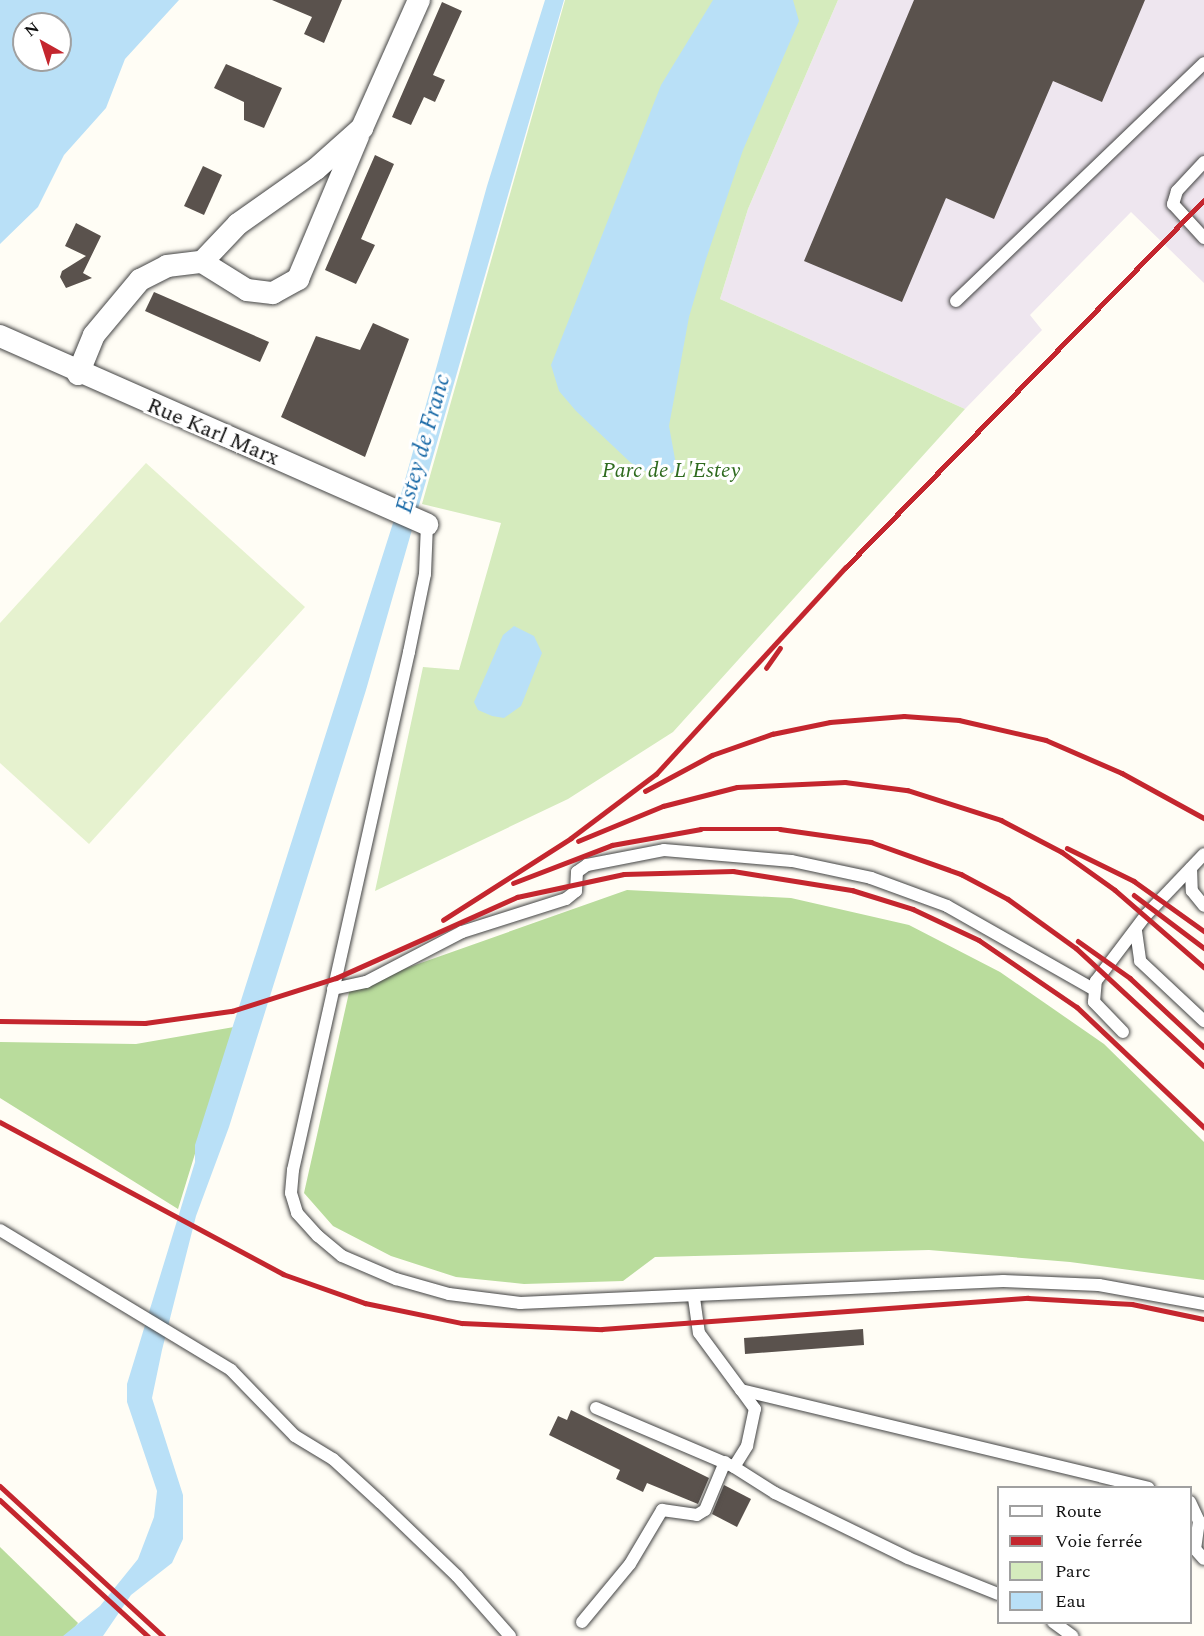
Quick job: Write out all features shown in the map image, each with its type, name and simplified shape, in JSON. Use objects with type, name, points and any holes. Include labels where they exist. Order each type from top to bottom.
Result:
[{"type":"street","points":[[78,374],[94,335],[140,280],[167,266],[202,262],[247,290],[273,293],[298,279],[419,0]]},
{"type":"street","points":[[202,262],[238,224],[316,169],[362,128]]},
{"type":"street","name":"Rue Karl Marx","points":[[0,336],[78,374],[421,521]]},
{"type":"lane","points":[[956,301],[1204,63]]},
{"type":"lane","points":[[1204,162],[1178,191],[1173,204],[1204,238]]},
{"type":"lane","points":[[421,521],[425,574],[333,989],[291,1193],[297,1213],[318,1236],[371,1270],[449,1294],[520,1303],[694,1298],[1003,1281],[1099,1285],[1204,1304]]},
{"type":"lane","points":[[333,989],[366,982],[462,932],[566,899],[576,891],[577,872],[587,865],[664,850],[792,861],[871,878],[947,906],[1093,989]]},
{"type":"lane","points":[[1123,1032],[1094,1002],[1093,989],[1136,931],[1204,854]]},
{"type":"lane","points":[[1191,868],[1192,891],[1204,906]]},
{"type":"lane","points":[[1136,931],[1140,960],[1204,1021]]},
{"type":"lane","points":[[0,1230],[231,1370],[296,1436],[333,1460],[389,1510],[510,1636]]},
{"type":"lane","points":[[582,1622],[630,1564],[662,1510],[697,1515],[705,1510],[730,1465],[747,1446],[755,1409],[752,1398],[741,1390],[699,1333],[694,1298]]},
{"type":"lane","points":[[741,1390],[948,1436],[1140,1486]]},
{"type":"lane","points":[[596,1408],[730,1465],[775,1493],[908,1558],[997,1593]]},
{"type":"lane","points":[[1192,1504],[1199,1521],[1195,1549],[1204,1559]]},
{"type":"lane","points":[[1054,1624],[1072,1636]]},
{"type":"shaded area","points":[[838,0],[1204,0],[1204,283],[1131,212],[1030,315],[1042,330],[965,409],[720,299],[748,209]]},
{"type":"green space","name":"Parc de L'Estey","points":[[565,0],[838,0],[748,209],[720,299],[965,409],[673,732],[568,799],[375,891],[423,667],[459,670],[501,523],[422,504]]},
{"type":"green space","points":[[146,463],[305,607],[89,844],[0,763],[0,623]]},
{"type":"green space","points":[[627,890],[791,898],[909,925],[1000,972],[1104,1044],[1204,1142],[1204,1280],[1070,1262],[929,1250],[655,1257],[623,1281],[524,1284],[456,1277],[391,1256],[333,1226],[304,1193],[350,988]]},
{"type":"green space","points":[[234,1027],[178,1209],[0,1098],[0,1042],[136,1044]]},
{"type":"green space","points":[[0,1547],[78,1623],[68,1636],[0,1636]]},
{"type":"water","points":[[0,0],[179,0],[125,59],[106,108],[64,155],[38,207],[0,244]]},
{"type":"water","name":"Estey de Franc","points":[[545,0],[564,0],[366,690],[229,1127],[196,1216],[162,1350],[152,1398],[183,1495],[183,1539],[172,1563],[131,1595],[103,1636],[63,1636],[100,1606],[138,1559],[154,1517],[157,1491],[127,1402],[127,1384],[195,1162],[195,1145],[393,523],[487,186]]},
{"type":"water","points":[[713,0],[793,0],[799,21],[743,150],[706,259],[689,317],[669,426],[677,470],[660,479],[631,463],[576,411],[559,391],[551,365],[661,85]]},
{"type":"water","points":[[514,626],[534,636],[542,653],[521,706],[504,718],[492,716],[478,710],[474,702],[503,635]]},
{"type":"building","points":[[272,0],[342,0],[324,43],[304,34],[312,17]]},
{"type":"building","points":[[914,0],[1145,0],[1102,102],[1053,81],[994,219],[946,198],[902,302],[804,261]]},
{"type":"building","points":[[442,2],[462,11],[433,75],[445,80],[435,102],[424,97],[411,125],[392,117]]},
{"type":"building","points":[[226,64],[282,88],[264,128],[244,120],[244,102],[214,88]]},
{"type":"building","points":[[375,155],[394,164],[361,239],[375,245],[356,284],[325,270]]},
{"type":"building","points":[[203,166],[222,175],[204,215],[184,206]]},
{"type":"building","points":[[76,223],[101,236],[83,273],[92,278],[66,288],[60,277],[62,271],[86,256],[65,246]]},
{"type":"building","points":[[154,292],[269,342],[260,362],[145,311]]},
{"type":"building","points":[[373,323],[409,339],[365,457],[281,417],[316,336],[360,350]]},
{"type":"building","points":[[863,1329],[864,1345],[745,1354],[744,1338]]},
{"type":"building","points":[[571,1410],[709,1478],[698,1504],[647,1483],[643,1492],[616,1479],[620,1470],[549,1435],[558,1416],[567,1420]]},
{"type":"building","points":[[724,1485],[751,1499],[737,1527],[712,1514]]},
{"type":"railway","points":[[443,920],[571,838],[656,774],[845,568],[1204,200]]},
{"type":"railway","points":[[766,668],[780,648]]},
{"type":"railway","points":[[645,791],[712,755],[772,734],[830,722],[904,716],[959,720],[1046,740],[1122,773],[1204,818]]},
{"type":"railway","points":[[578,841],[663,806],[737,787],[845,782],[907,790],[1001,820],[1062,852],[1115,890],[1204,967]]},
{"type":"railway","points":[[513,883],[612,845],[701,829],[780,829],[871,842],[961,874],[1008,899],[1076,948],[1204,1066]]},
{"type":"railway","points":[[1067,848],[1134,881],[1204,931]]},
{"type":"railway","points":[[0,1021],[145,1023],[232,1011],[336,978],[517,897],[624,874],[733,871],[852,890],[913,909],[979,940],[1077,1007],[1204,1127]]},
{"type":"railway","points":[[1134,895],[1204,948]]},
{"type":"railway","points":[[1078,941],[1130,978],[1204,1047]]},
{"type":"railway","points":[[0,1122],[283,1274],[365,1303],[462,1323],[602,1329],[1028,1298],[1132,1304],[1204,1319]]},
{"type":"railway","points":[[0,1486],[163,1636]]},
{"type":"railway","points":[[0,1500],[148,1636]]}]
